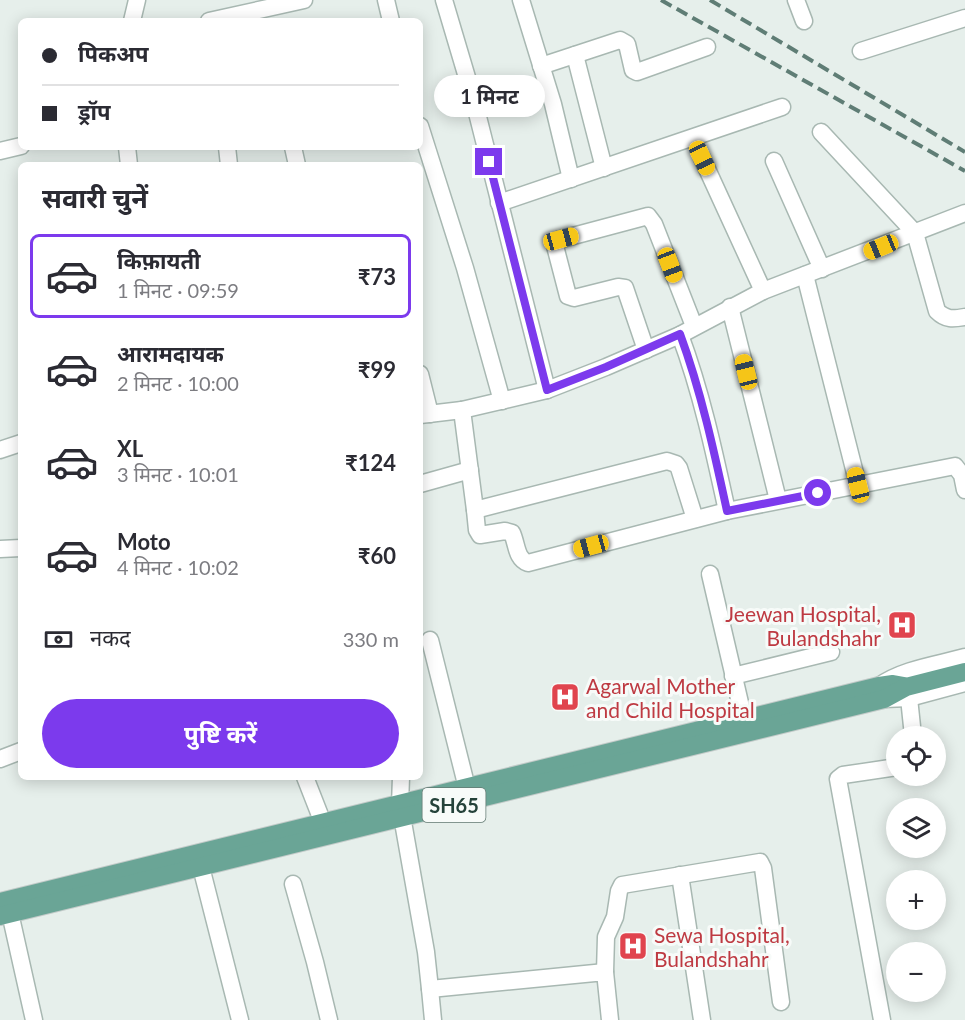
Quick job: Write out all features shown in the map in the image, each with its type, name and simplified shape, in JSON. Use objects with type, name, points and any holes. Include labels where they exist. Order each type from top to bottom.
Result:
[{"type":"main road","name":"SH65","points":[[3,910],[323,823],[401,811],[467,788],[744,720],[882,693],[908,692],[965,672]]},
{"type":"main road","name":"SH65","points":[[3,910],[201,867],[401,811],[882,693]]},
{"type":"street","points":[[133,18],[137,0]]},
{"type":"street","points":[[240,18],[261,16],[277,3],[304,0]]},
{"type":"street","points":[[386,0],[391,18]]},
{"type":"street","points":[[444,0],[474,101],[547,390]]},
{"type":"street","points":[[521,0],[553,104],[571,179]]},
{"type":"street","points":[[796,0],[804,21]]},
{"type":"street","points":[[861,51],[965,18]]},
{"type":"street","points":[[541,66],[622,40],[627,44],[635,72],[707,47]]},
{"type":"street","points":[[574,55],[604,168]]},
{"type":"street","points":[[500,203],[782,107]]},
{"type":"street","points":[[821,132],[915,233],[938,311],[944,317],[954,319],[965,317]]},
{"type":"street","points":[[423,135],[465,268],[502,401]]},
{"type":"street","points":[[0,151],[18,147]]},
{"type":"street","points":[[702,158],[763,291]]},
{"type":"street","points":[[774,161],[822,269]]},
{"type":"street","points":[[423,398],[425,414],[462,410],[547,390],[646,350],[763,291],[965,213]]},
{"type":"street","points":[[646,350],[625,288],[618,287],[574,298],[568,296],[555,246],[558,240],[648,216],[654,224],[687,330],[694,375],[727,511]]},
{"type":"street","points":[[805,275],[858,485]]},
{"type":"street","points":[[730,307],[778,500]]},
{"type":"street","points":[[462,410],[480,536],[505,531],[512,533],[519,557],[528,563],[727,511],[955,466],[962,475],[965,490]]},
{"type":"street","points":[[0,450],[18,444]]},
{"type":"street","points":[[475,510],[667,462],[676,464],[679,468],[695,519]]},
{"type":"street","points":[[423,483],[470,470]]},
{"type":"street","points":[[0,549],[18,548]]},
{"type":"street","points":[[710,574],[744,720]]},
{"type":"street","points":[[430,640],[467,788]]},
{"type":"street","points":[[734,676],[831,652]]},
{"type":"street","points":[[882,693],[891,678],[965,657]]},
{"type":"street","points":[[912,726],[908,692],[965,684]]},
{"type":"street","points":[[0,759],[18,752]]},
{"type":"street","points":[[882,1020],[838,779],[843,775],[886,768]]},
{"type":"street","points":[[306,780],[323,823]]},
{"type":"street","points":[[401,780],[401,811],[426,952],[433,1020]]},
{"type":"street","points":[[610,1020],[605,972],[606,937],[615,917],[620,888],[626,883],[756,863],[762,864],[781,1002]]},
{"type":"street","points":[[201,867],[240,1020]]},
{"type":"street","points":[[680,875],[702,1020]]},
{"type":"street","points":[[292,884],[329,1020]]},
{"type":"street","points":[[3,910],[34,1020]]},
{"type":"street","points":[[430,988],[605,972]]},
{"type":"railway","points":[[661,0],[965,171]]},
{"type":"railway","points":[[710,0],[965,152]]},
{"type":"place","name":"Jeewan Hospital, Bulandshahr","points":[[902,625]]},
{"type":"place","name":"Agarwal Mother and Child Hospital","points":[[565,697]]},
{"type":"place","name":"Sewa Hospital, Bulandshahr","points":[[633,946]]},
{"type":"route","points":[[489,162],[547,390],[680,334],[694,375],[714,450],[727,511],[818,493]]}]
